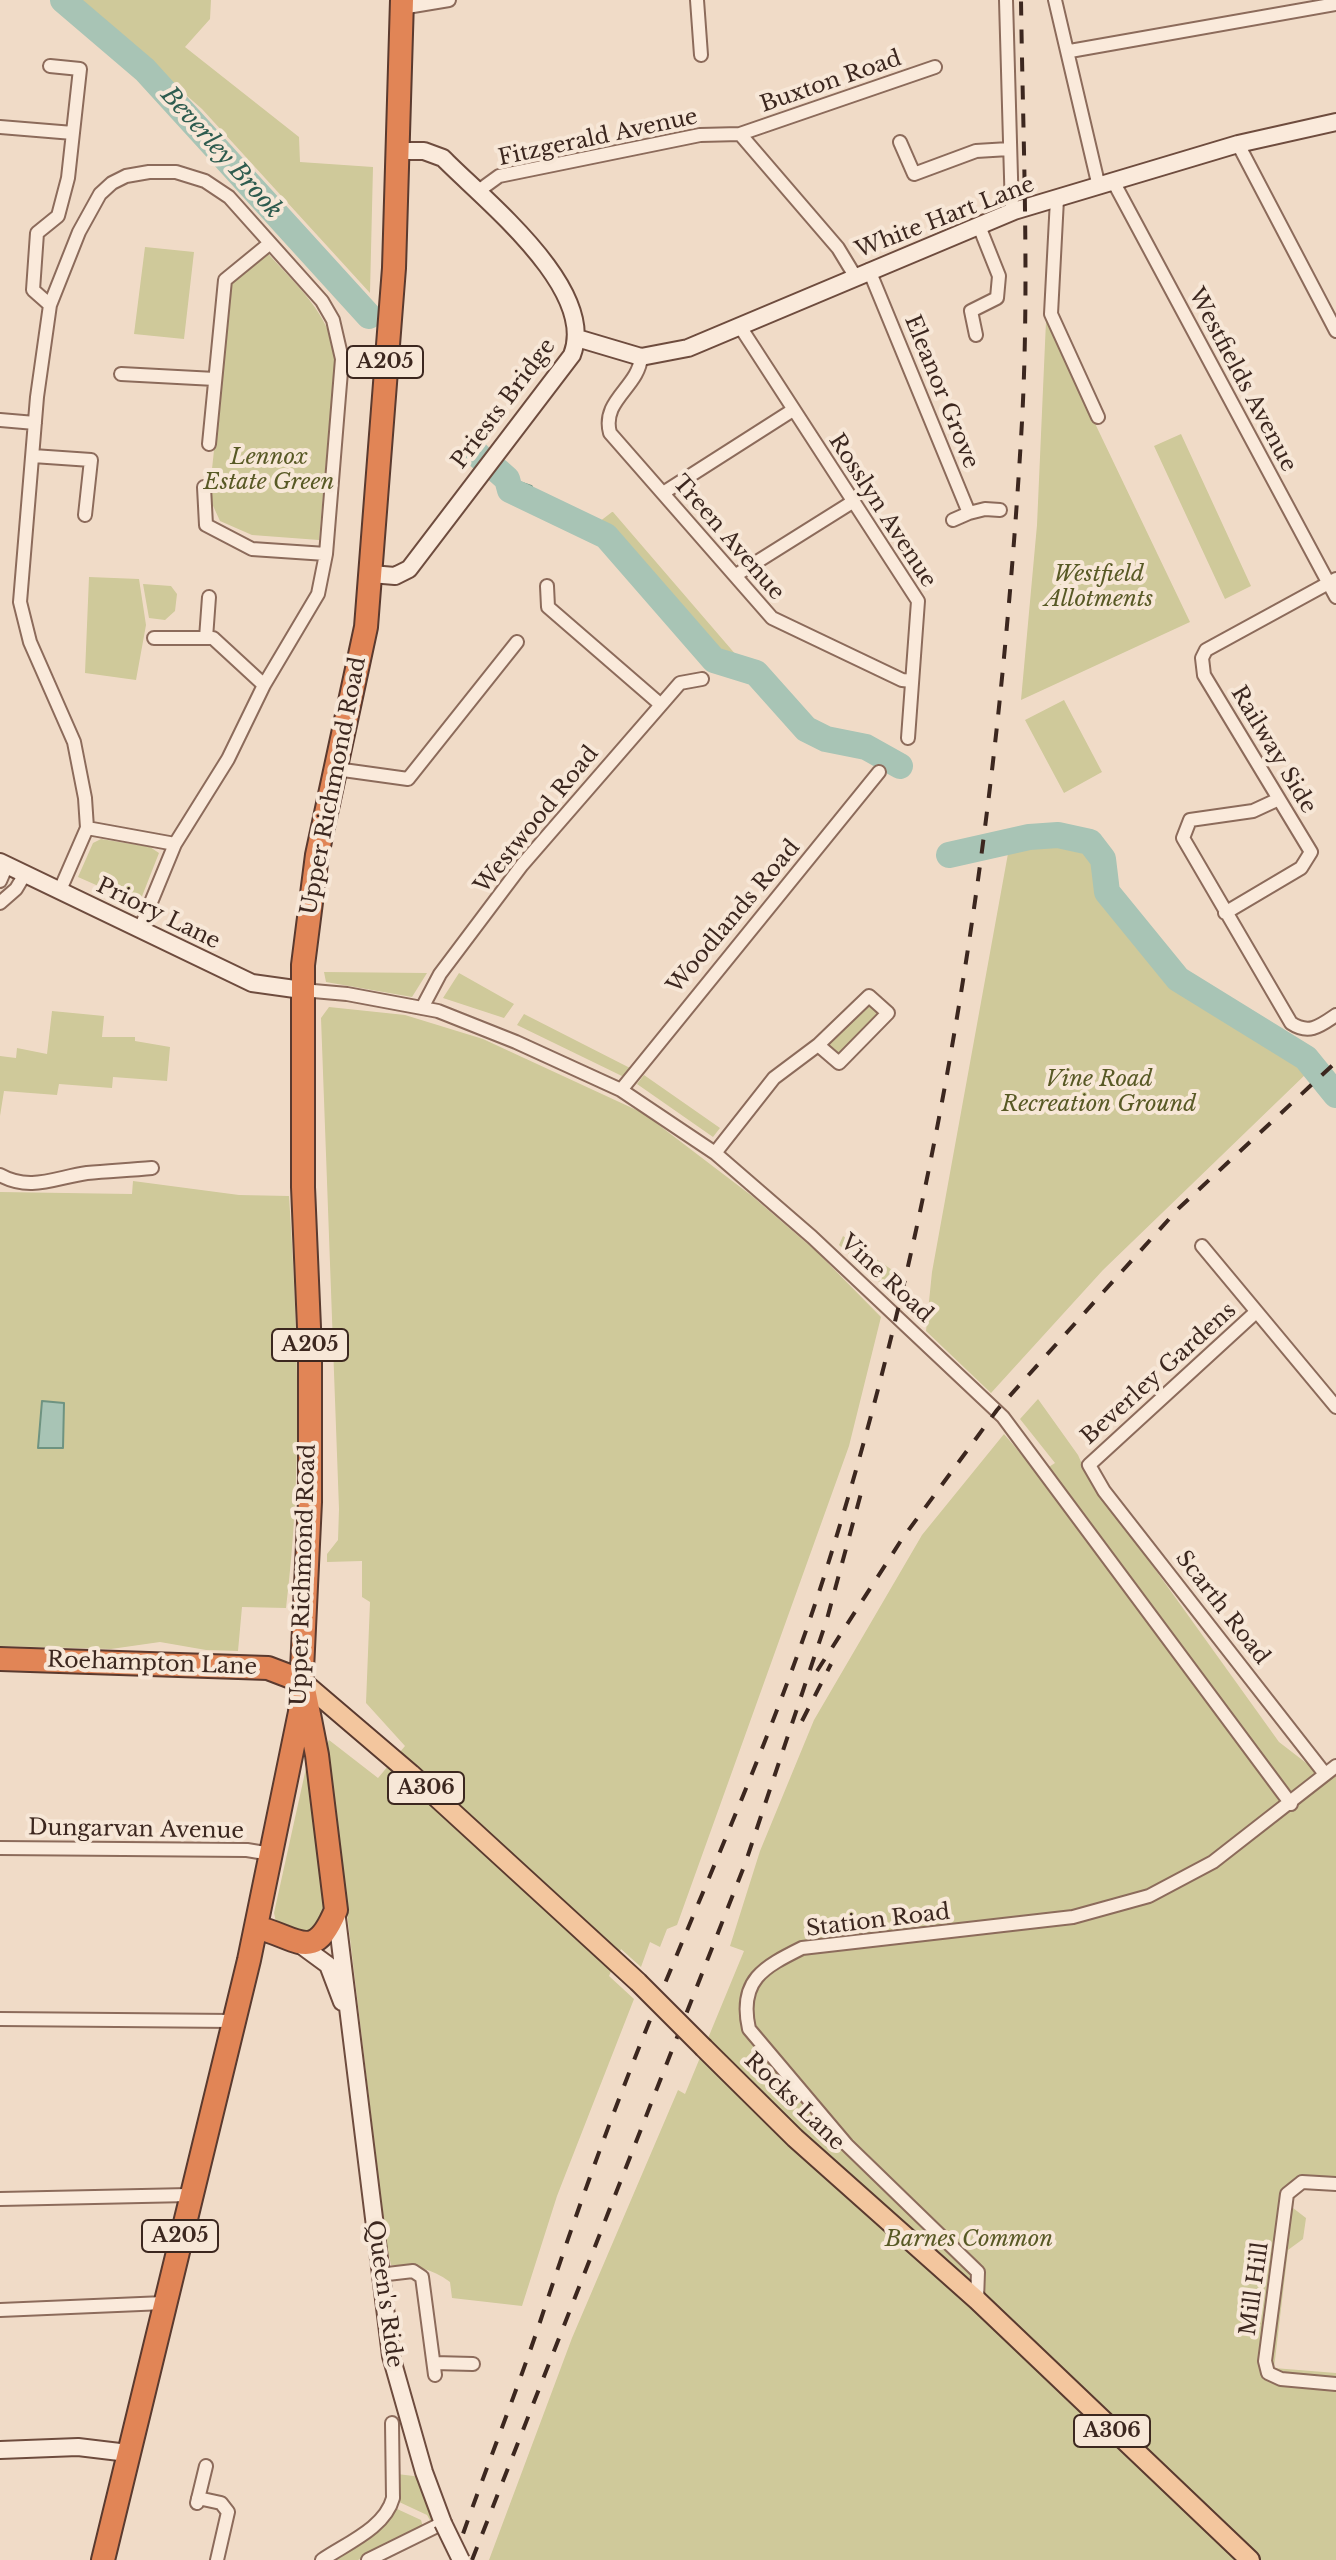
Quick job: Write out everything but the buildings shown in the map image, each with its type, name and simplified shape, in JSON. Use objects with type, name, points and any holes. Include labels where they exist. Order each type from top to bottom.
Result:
[{"type":"highway","name":"A205","points":[[371,574],[399,151],[402,4]]},
{"type":"highway","name":"Upper Richmond Road","points":[[103,2560],[256,1927],[300,1712],[309,1563],[310,1427],[302,990],[308,912],[359,664],[371,574]]},
{"type":"highway","name":"Roehampton Lane","points":[[0,1659],[268,1668],[302,1681]]},
{"type":"highway","name":"Queen's Ride","points":[[302,1681],[312,1717],[336,1910]]},
{"type":"highway","points":[[298,1943],[311,1943],[322,1938],[336,1910]]},
{"type":"highway","name":"Queen's Ride","points":[[256,1927],[298,1943]]},
{"type":"main road","name":"Rocks Lane","points":[[302,1681],[411,1774],[623,1969],[842,2182],[977,2300],[1250,2560]]},
{"type":"street","points":[[402,4],[449,0]]},
{"type":"street","points":[[697,0],[701,55]]},
{"type":"street","points":[[1006,0],[1012,212]]},
{"type":"street","name":"Westfields Avenue","points":[[1055,0],[1106,184],[1332,581],[1336,597]]},
{"type":"street","points":[[1070,51],[1336,4]]},
{"type":"street","points":[[50,66],[80,69],[68,178],[58,216],[37,233],[33,290],[50,305]]},
{"type":"street","name":"Buxton Road","points":[[740,134],[935,67]]},
{"type":"street","name":"White Hart Lane","points":[[577,338],[641,357],[688,348],[1012,212],[1238,144],[1336,122]]},
{"type":"street","points":[[0,127],[73,133]]},
{"type":"street","points":[[740,134],[862,273]]},
{"type":"street","name":"Fitzgerald Avenue","points":[[477,192],[499,176],[700,135],[740,134]]},
{"type":"street","points":[[900,142],[914,174],[976,151],[1009,149]]},
{"type":"street","points":[[1238,144],[1336,331]]},
{"type":"street","name":"Priests Bridge","points":[[371,574],[395,576],[409,569],[572,355],[577,338],[567,303],[541,256],[443,158],[424,151],[399,151]]},
{"type":"street","points":[[60,890],[87,828],[74,742],[30,642],[20,602],[35,423],[50,305],[79,232],[100,194],[126,176],[176,172],[205,181],[229,197],[322,301],[340,344],[326,554],[318,594],[264,685],[228,759],[175,844],[140,929]]},
{"type":"street","points":[[1057,199],[1051,314],[1098,417]]},
{"type":"street","points":[[58,216],[79,232]]},
{"type":"street","points":[[976,335],[971,311],[997,298],[999,276],[979,226]]},
{"type":"street","points":[[209,444],[225,280],[269,244]]},
{"type":"street","name":"Eleanor Grove","points":[[862,273],[969,513]]},
{"type":"street","name":"Rosslyn Avenue","points":[[739,325],[918,601],[908,738]]},
{"type":"street","name":"Treen Avenue","points":[[641,357],[639,370],[610,410],[610,433],[762,608],[786,627],[902,680],[912,681]]},
{"type":"street","points":[[121,374],[215,379]]},
{"type":"street","points":[[663,493],[793,410]]},
{"type":"street","points":[[0,420],[35,423]]},
{"type":"street","points":[[33,456],[91,460],[85,515]]},
{"type":"street","points":[[204,487],[206,525],[252,549],[326,554]]},
{"type":"street","points":[[736,575],[854,501]]},
{"type":"street","points":[[953,520],[985,509],[1000,510]]},
{"type":"street","name":"Railway Side","points":[[1225,913],[1301,868],[1310,857],[1309,846],[1204,675],[1202,658],[1206,650],[1332,581]]},
{"type":"street","points":[[547,586],[548,607],[660,704]]},
{"type":"street","points":[[206,638],[209,597]]},
{"type":"street","points":[[154,638],[213,638],[264,685]]},
{"type":"street","points":[[336,769],[408,779],[517,642]]},
{"type":"street","name":"Westwood Road","points":[[422,1008],[440,974],[522,865],[680,683],[702,679]]},
{"type":"street","name":"Woodlands Road","points":[[621,1090],[705,982],[879,772]]},
{"type":"street","points":[[1279,799],[1253,811],[1190,820],[1186,825],[1185,843],[1291,1023],[1307,1030],[1315,1029],[1336,1015]]},
{"type":"street","points":[[87,828],[175,844]]},
{"type":"street","points":[[0,881],[4,863]]},
{"type":"street","name":"Priory Lane","points":[[4,863],[252,983],[302,990]]},
{"type":"street","points":[[0,903],[16,889],[25,874]]},
{"type":"street","name":"Vine Road","points":[[302,990],[347,994],[422,1008],[516,1042],[621,1090],[715,1153],[812,1237],[1003,1417],[1291,1804]]},
{"type":"street","points":[[715,1153],[774,1078],[818,1045],[869,996],[888,1013],[839,1063],[818,1045]]},
{"type":"street","points":[[0,1175],[16,1182],[35,1184],[85,1174],[152,1168]]},
{"type":"street","points":[[1202,1246],[1336,1407]]},
{"type":"street","name":"Beverley Gardens","points":[[1089,1465],[1256,1312]]},
{"type":"street","name":"Scarth Road","points":[[1089,1465],[1104,1491],[1331,1770]]},
{"type":"street","name":"Station Road","points":[[977,2300],[978,2272],[847,2145],[749,2029],[745,2008],[763,1968],[802,1948],[1073,1917],[1149,1896],[1213,1862],[1331,1770]]},
{"type":"street","name":"Dungarvan Avenue","points":[[0,1848],[247,1850],[271,1854]]},
{"type":"street","name":"Queen's Ride","points":[[336,1910],[348,1992],[347,2019],[391,2356],[402,2401],[443,2523],[461,2560]]},
{"type":"street","name":"Queen's Ride","points":[[298,1943],[322,1957],[332,1970],[347,2019]]},
{"type":"street","points":[[0,2019],[234,2021]]},
{"type":"street","name":"Mill Hill","points":[[1336,2184],[1302,2182],[1287,2194],[1265,2361],[1268,2373],[1281,2379],[1336,2384]]},
{"type":"street","points":[[0,2199],[189,2195]]},
{"type":"street","points":[[379,2275],[413,2271],[422,2277],[434,2369],[473,2364]]},
{"type":"street","points":[[0,2310],[164,2303]]},
{"type":"street","points":[[322,2560],[381,2522],[390,2510],[393,2498],[392,2423]]},
{"type":"street","points":[[0,2450],[78,2447],[128,2453]]},
{"type":"street","points":[[206,2466],[198,2500],[221,2503],[228,2512],[217,2560]]},
{"type":"street","points":[[368,2560],[443,2523]]},
{"type":"green space","points":[[78,0],[211,0],[210,19],[185,47],[299,137],[300,162],[373,167],[370,293],[202,109]]},
{"type":"green space","points":[[145,247],[194,252],[184,339],[134,334]]},
{"type":"green space","name":"Lennox Estate Green","points":[[266,251],[319,314],[327,328],[335,359],[319,540],[252,535],[220,521],[209,497],[232,282]]},
{"type":"green space","name":"Westfield Allotments","points":[[1046,321],[1190,622],[1021,700],[1037,525]]},
{"type":"green space","points":[[1181,434],[1251,586],[1225,599],[1154,446]]},
{"type":"green space","points":[[613,512],[743,663],[714,657],[599,522]]},
{"type":"green space","points":[[89,577],[139,579],[146,625],[136,680],[85,673]]},
{"type":"green space","points":[[143,584],[171,586],[177,594],[175,611],[165,620],[149,618]]},
{"type":"green space","points":[[1064,700],[1102,772],[1064,793],[1025,720]]},
{"type":"green space","points":[[101,839],[150,847],[159,853],[139,904],[78,877],[93,843]]},
{"type":"green space","name":"Vine Road Recreation Ground","points":[[1040,841],[1063,842],[1088,851],[1094,861],[1096,887],[1101,897],[1167,979],[1189,995],[1267,1036],[1299,1060],[1308,1072],[1103,1270],[991,1393],[926,1331],[932,1272],[1009,848]]},
{"type":"green space","points":[[324,972],[427,973],[412,997],[326,982]]},
{"type":"green space","points":[[459,973],[514,1004],[504,1018],[443,998]]},
{"type":"green space","points":[[868,1004],[879,1013],[839,1055],[827,1044]]},
{"type":"green space","points":[[329,1007],[405,1015],[483,1039],[643,1113],[752,1196],[817,1252],[881,1317],[849,1446],[677,1925],[667,1929],[660,1947],[650,1942],[641,1967],[621,1949],[609,1976],[634,1999],[557,2196],[522,2306],[452,2298],[450,2282],[436,2273],[391,2265],[386,2242],[327,1744],[329,1740],[378,1778],[405,1746],[366,1703],[370,1602],[362,1597],[362,1561],[327,1562],[327,1554],[338,1540],[339,1509],[321,1018]]},
{"type":"green space","points":[[52,1011],[104,1016],[102,1037],[135,1037],[135,1041],[170,1047],[167,1081],[113,1077],[112,1088],[59,1084],[57,1095],[4,1091],[0,1116],[0,1056],[16,1058],[17,1048],[47,1054]]},
{"type":"green space","points":[[524,1014],[630,1068],[624,1077],[517,1025]]},
{"type":"green space","points":[[644,1075],[720,1128],[713,1137],[637,1084]]},
{"type":"green space","points":[[133,1181],[239,1195],[289,1196],[295,1299],[297,1454],[286,1608],[242,1607],[238,1651],[206,1650],[160,1642],[111,1649],[0,1646],[0,1192],[132,1194]]},
{"type":"green space","points":[[843,1236],[898,1274],[888,1290],[839,1245]]},
{"type":"green space","name":"Barnes Common","points":[[1038,1399],[1078,1455],[1086,1473],[1279,1742],[1327,1779],[1336,1775],[1336,2191],[1301,2189],[1294,2199],[1293,2208],[1306,2218],[1303,2239],[1288,2250],[1274,2368],[1336,2373],[1336,2560],[489,2560],[572,2338],[678,2090],[685,2094],[744,1951],[730,1946],[760,1851],[814,1720],[922,1535],[1004,1434],[1038,1474],[1055,1463],[1020,1419]]},
{"type":"green space","points":[[308,1759],[327,1918],[309,1933],[296,1933],[276,1922],[274,1913]]},
{"type":"green space","points":[[397,2474],[422,2477],[437,2519],[431,2522],[427,2515],[397,2501]]},
{"type":"green space","points":[[395,2508],[421,2520],[423,2527],[358,2560],[330,2560],[382,2529]]},
{"type":"shaded area","points":[[42,1401],[64,1403],[63,1448],[38,1448]]},
{"type":"waterway","name":"Beverley Brook","points":[[63,0],[145,70],[369,316]]},
{"type":"waterway","name":"Beverley Brook","points":[[474,451],[480,457]]},
{"type":"waterway","name":"Beverley Brook","points":[[498,471],[507,479],[510,490],[606,536],[714,660],[756,673],[806,729],[826,739],[866,747],[900,766]]},
{"type":"waterway","points":[[507,479],[531,487]]},
{"type":"waterway","name":"Beverley Brook","points":[[949,855],[1029,837],[1058,835],[1090,842],[1103,859],[1107,892],[1178,979],[1306,1058],[1336,1095]]},
{"type":"waterway","points":[[1090,842],[1101,841]]},
{"type":"railway","points":[[454,2560],[616,2106],[764,1742],[808,1624],[868,1426],[903,1288],[959,1008],[980,866],[1011,582],[1025,329],[1021,0]]},
{"type":"railway","points":[[817,1671],[902,1539],[997,1410],[1179,1208],[1336,1062]]},
{"type":"railway","points":[[472,2560],[745,1864],[827,1619],[864,1482]]},
{"type":"railway","points":[[802,1721],[831,1664]]}]
